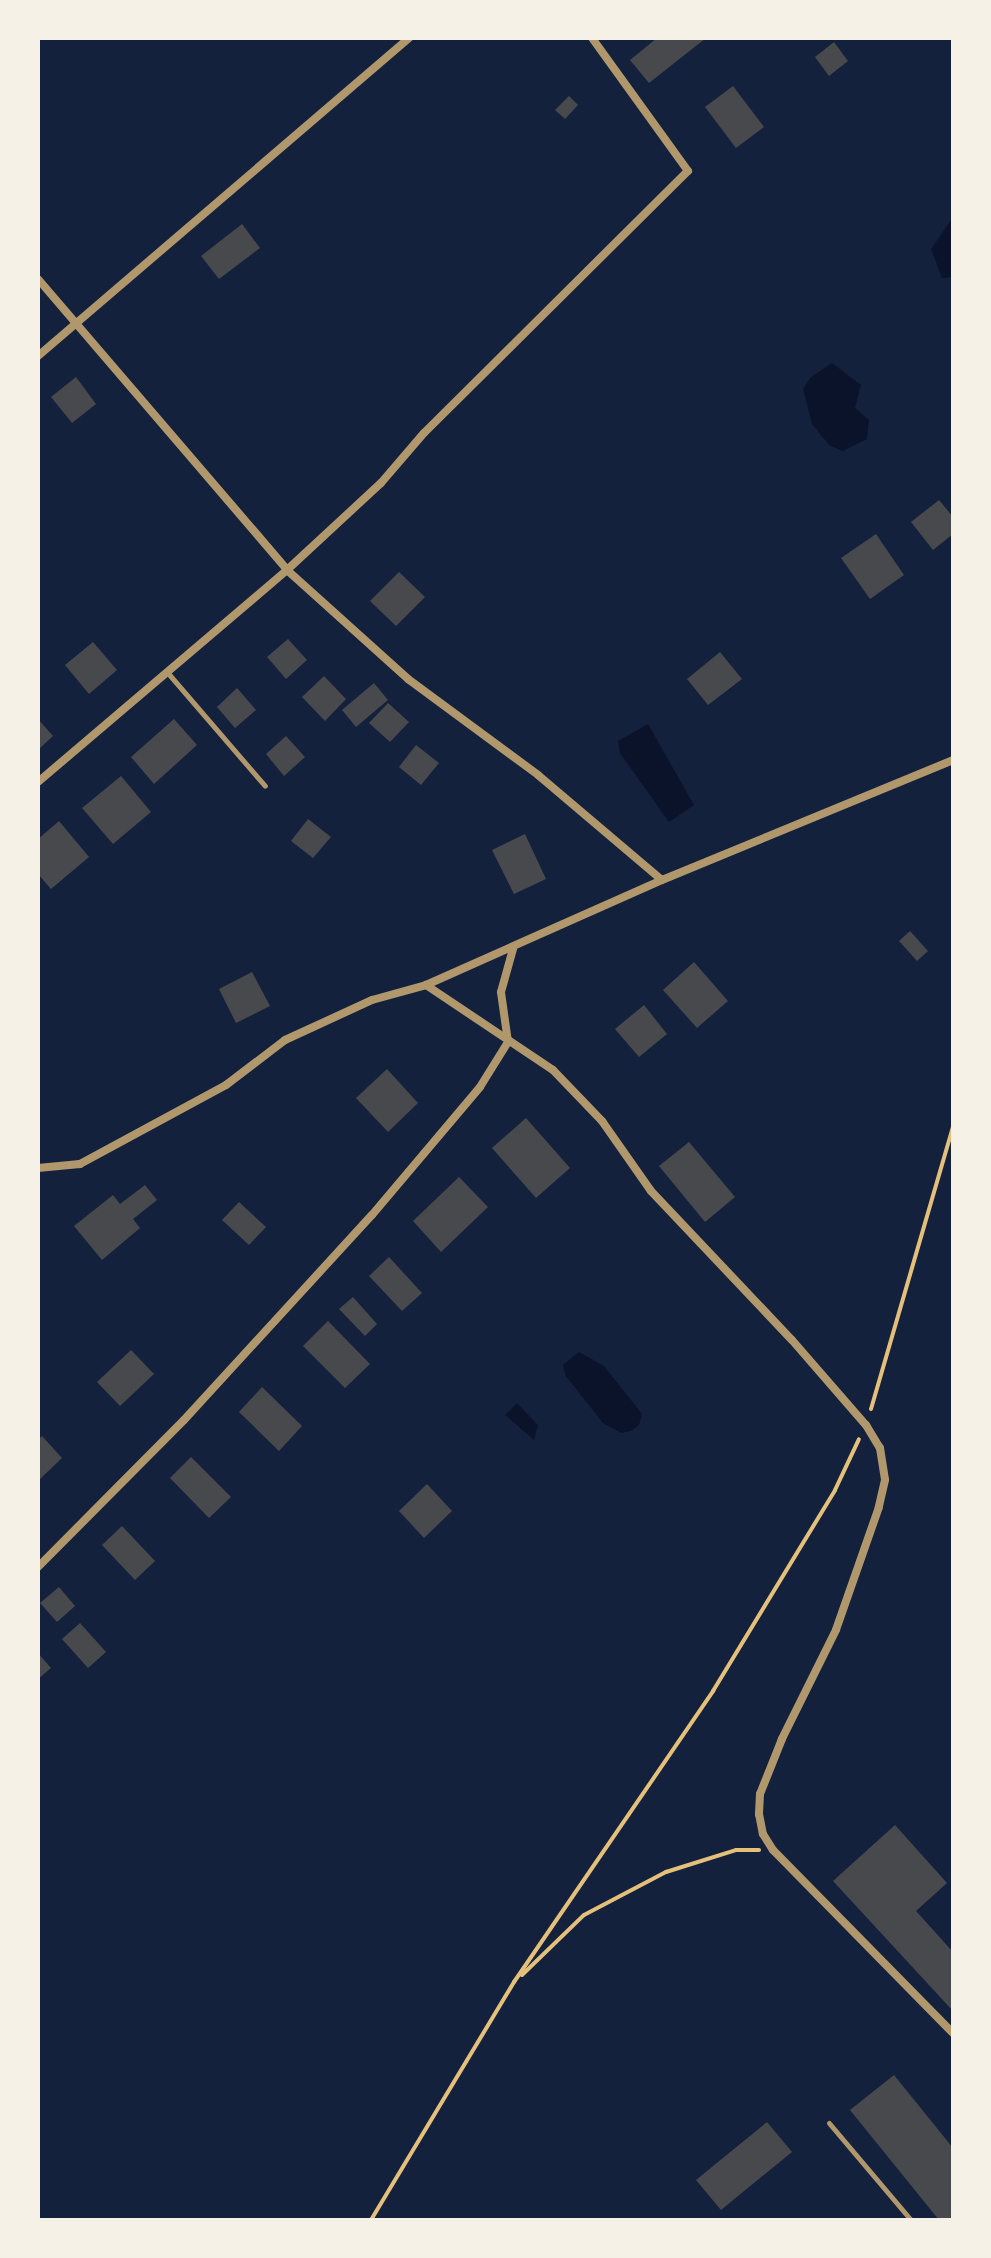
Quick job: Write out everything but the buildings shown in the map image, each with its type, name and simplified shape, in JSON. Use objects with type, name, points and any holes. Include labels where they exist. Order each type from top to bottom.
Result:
[{"type":"street","points":[[38,356],[409,38]]},
{"type":"street","points":[[38,782],[287,570],[381,483],[424,433],[688,171],[592,38]]},
{"type":"street","points":[[38,279],[287,570],[408,679],[538,775],[662,880]]},
{"type":"street","points":[[38,1168],[80,1164],[226,1085],[285,1040],[372,1000],[426,985],[513,949],[662,880],[953,760]]},
{"type":"street","points":[[38,1567],[184,1420],[372,1215],[480,1087],[508,1042],[501,992],[513,949]]},
{"type":"street","points":[[426,985],[553,1070],[602,1121],[651,1191],[866,1425],[880,1448],[885,1480],[879,1507],[836,1630],[782,1739],[760,1794],[763,1834],[773,1850],[953,2033]]},
{"type":"lane","points":[[167,672],[265,786]]},
{"type":"lane","points":[[829,2123],[911,2220]]},
{"type":"path","points":[[371,2220],[514,1982],[713,1691],[835,1490],[866,1425],[953,1126]]},
{"type":"path","points":[[514,1982],[584,1915],[666,1872],[736,1850],[773,1850]]},
{"type":"water","points":[[953,217],[953,277],[942,278],[931,249]]},
{"type":"water","points":[[832,363],[861,385],[855,408],[869,420],[867,439],[843,451],[830,446],[812,424],[803,389],[811,377]]},
{"type":"water","points":[[648,724],[694,805],[669,822],[620,753],[618,741]]},
{"type":"water","points":[[579,1352],[604,1366],[642,1414],[639,1425],[631,1431],[621,1433],[603,1423],[565,1375],[563,1365]]},
{"type":"water","points":[[517,1403],[538,1425],[534,1440],[505,1415]]}]
